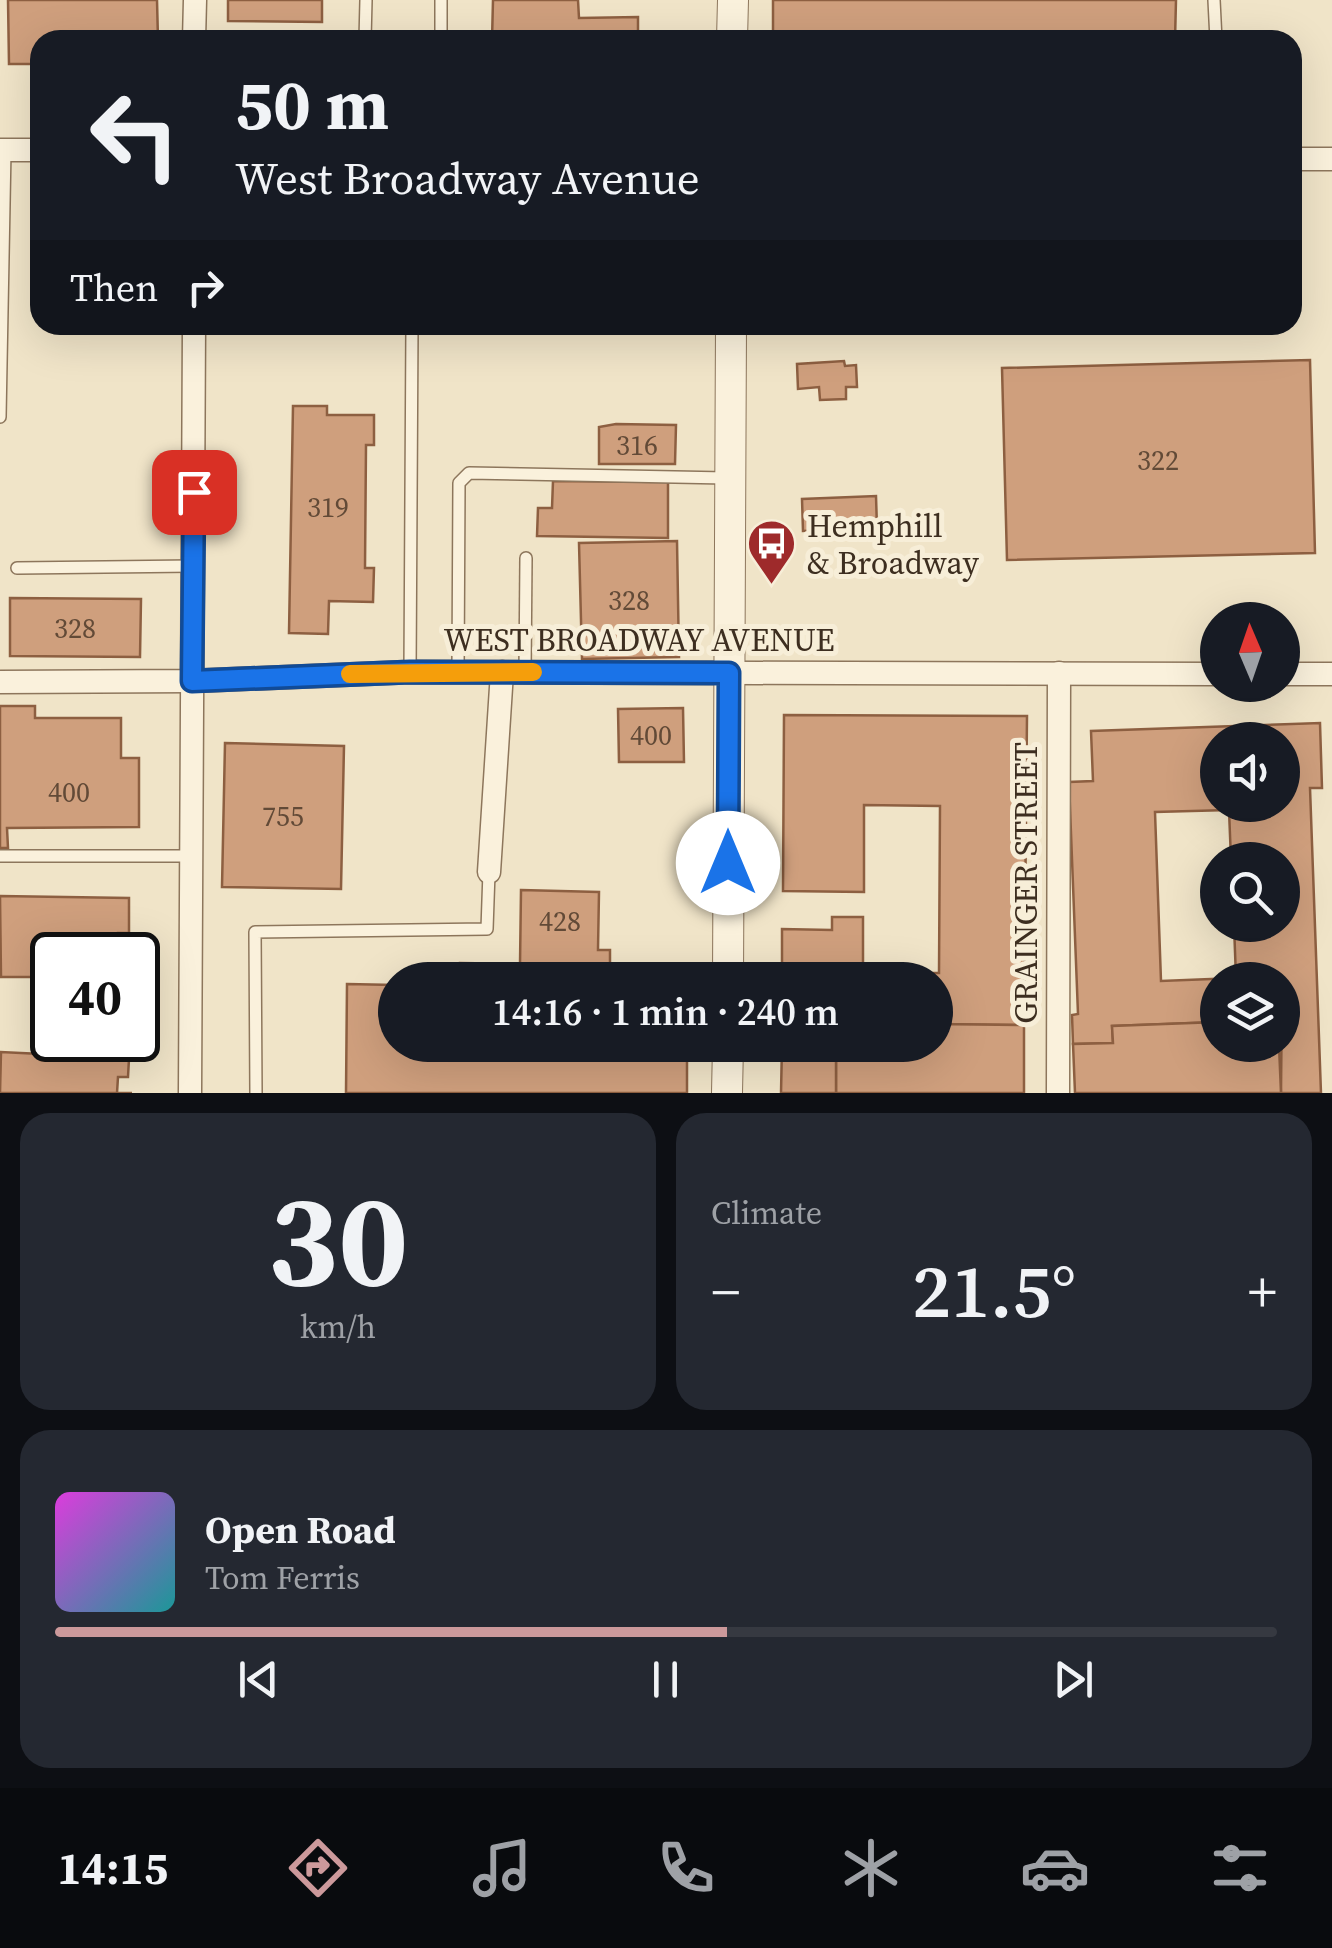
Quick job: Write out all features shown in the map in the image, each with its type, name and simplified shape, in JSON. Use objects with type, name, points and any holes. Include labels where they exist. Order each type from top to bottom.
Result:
[{"type":"street","points":[[194,0],[194,30]]},
{"type":"street","points":[[732,30],[733,0]]},
{"type":"street","points":[[2,150],[30,150]]},
{"type":"street","points":[[1302,159],[1332,159]]},
{"type":"street","points":[[190,1093],[194,335]]},
{"type":"street","points":[[728,962],[731,335]]},
{"type":"street","name":"WEST BROADWAY AVENUE","points":[[0,682],[192,681],[410,672],[1200,674]]},
{"type":"street","points":[[489,872],[514,672]]},
{"type":"street","name":"GRAINGER STREET","points":[[1058,1093],[1066,1066],[1060,673]]},
{"type":"street","points":[[1300,674],[1332,674]]},
{"type":"street","points":[[728,1062],[728,1093]]},
{"type":"lane","points":[[365,30],[366,0]]},
{"type":"lane","points":[[441,0],[441,30]]},
{"type":"lane","points":[[1214,0],[1216,30]]},
{"type":"lane","points":[[0,417],[2,150]]},
{"type":"lane","points":[[410,672],[412,335]]},
{"type":"lane","points":[[458,672],[459,482],[469,473],[730,478]]},
{"type":"lane","points":[[514,672],[526,558]]},
{"type":"lane","points":[[16,568],[193,566]]},
{"type":"lane","points":[[0,856],[191,856]]},
{"type":"lane","points":[[256,1093],[255,932],[487,929],[489,872]]},
{"type":"building","points":[[8,0],[157,0],[158,30],[30,30],[30,64],[9,64]]},
{"type":"building","points":[[228,0],[322,0],[322,22],[228,21]]},
{"type":"building","points":[[493,0],[578,0],[579,18],[638,17],[638,30],[492,30]]},
{"type":"building","points":[[773,0],[1176,0],[1175,30],[773,30]]},
{"type":"building","points":[[1310,360],[1315,553],[1007,560],[1002,368]]},
{"type":"building","points":[[844,361],[845,366],[856,365],[857,387],[846,387],[846,399],[820,400],[819,387],[798,389],[797,364]]},
{"type":"building","points":[[293,406],[327,406],[327,415],[374,415],[374,445],[366,445],[365,568],[374,568],[373,602],[329,601],[328,634],[289,633]]},
{"type":"building","points":[[676,425],[675,464],[599,464],[599,427]]},
{"type":"building","points":[[553,481],[668,482],[668,538],[537,536],[538,508],[552,508]]},
{"type":"building","points":[[876,496],[877,528],[803,531],[802,499]]},
{"type":"building","points":[[677,541],[679,657],[582,659],[579,543]]},
{"type":"building","points":[[10,598],[141,599],[140,657],[10,656]]},
{"type":"building","points":[[0,706],[35,706],[35,718],[121,718],[121,758],[139,758],[139,827],[7,828],[8,848],[0,848]]},
{"type":"building","points":[[683,708],[684,762],[619,762],[618,709]]},
{"type":"building","points":[[784,715],[1027,716],[1024,1025],[953,1024],[953,962],[939,962],[940,806],[864,805],[864,892],[783,891]]},
{"type":"building","points":[[1320,723],[1322,788],[1310,788],[1321,1093],[1281,1093],[1281,1062],[1300,1062],[1300,962],[1235,962],[1235,942],[1300,942],[1300,842],[1230,842],[1229,822],[1300,822],[1300,724]]},
{"type":"building","points":[[1200,727],[1200,811],[1155,812],[1161,981],[1200,979],[1200,1023],[1112,1026],[1113,1043],[1073,1044],[1072,1015],[1078,1014],[1069,782],[1093,781],[1091,731]]},
{"type":"building","points":[[225,743],[344,746],[341,889],[222,887]]},
{"type":"building","points":[[521,890],[599,892],[598,950],[610,950],[610,962],[520,962]]},
{"type":"building","points":[[0,896],[129,898],[129,932],[30,932],[30,977],[1,977]]},
{"type":"building","points":[[832,917],[863,917],[863,962],[782,962],[782,929],[832,930]]},
{"type":"building","points":[[347,984],[378,985],[378,1062],[687,1062],[687,1093],[346,1093]]},
{"type":"building","points":[[1200,1023],[1200,1062],[1280,1062],[1281,1093],[1075,1093],[1073,1044],[1113,1043],[1112,1026]]},
{"type":"building","points":[[953,1024],[1024,1025],[1024,1093],[836,1093],[836,1062],[953,1062]]},
{"type":"building","points":[[1,1052],[30,1053],[30,1062],[129,1062],[128,1077],[118,1077],[117,1093],[0,1093]]},
{"type":"building","points":[[782,1062],[836,1062],[836,1093],[781,1093]]},
{"type":"slow traffic","points":[[350,674],[533,672]]},
{"type":"place","name":"Hemphill & Broadway","points":[[772,586]]},
{"type":"route","points":[[194,492],[192,681],[410,672],[729,673],[728,863]]}]
